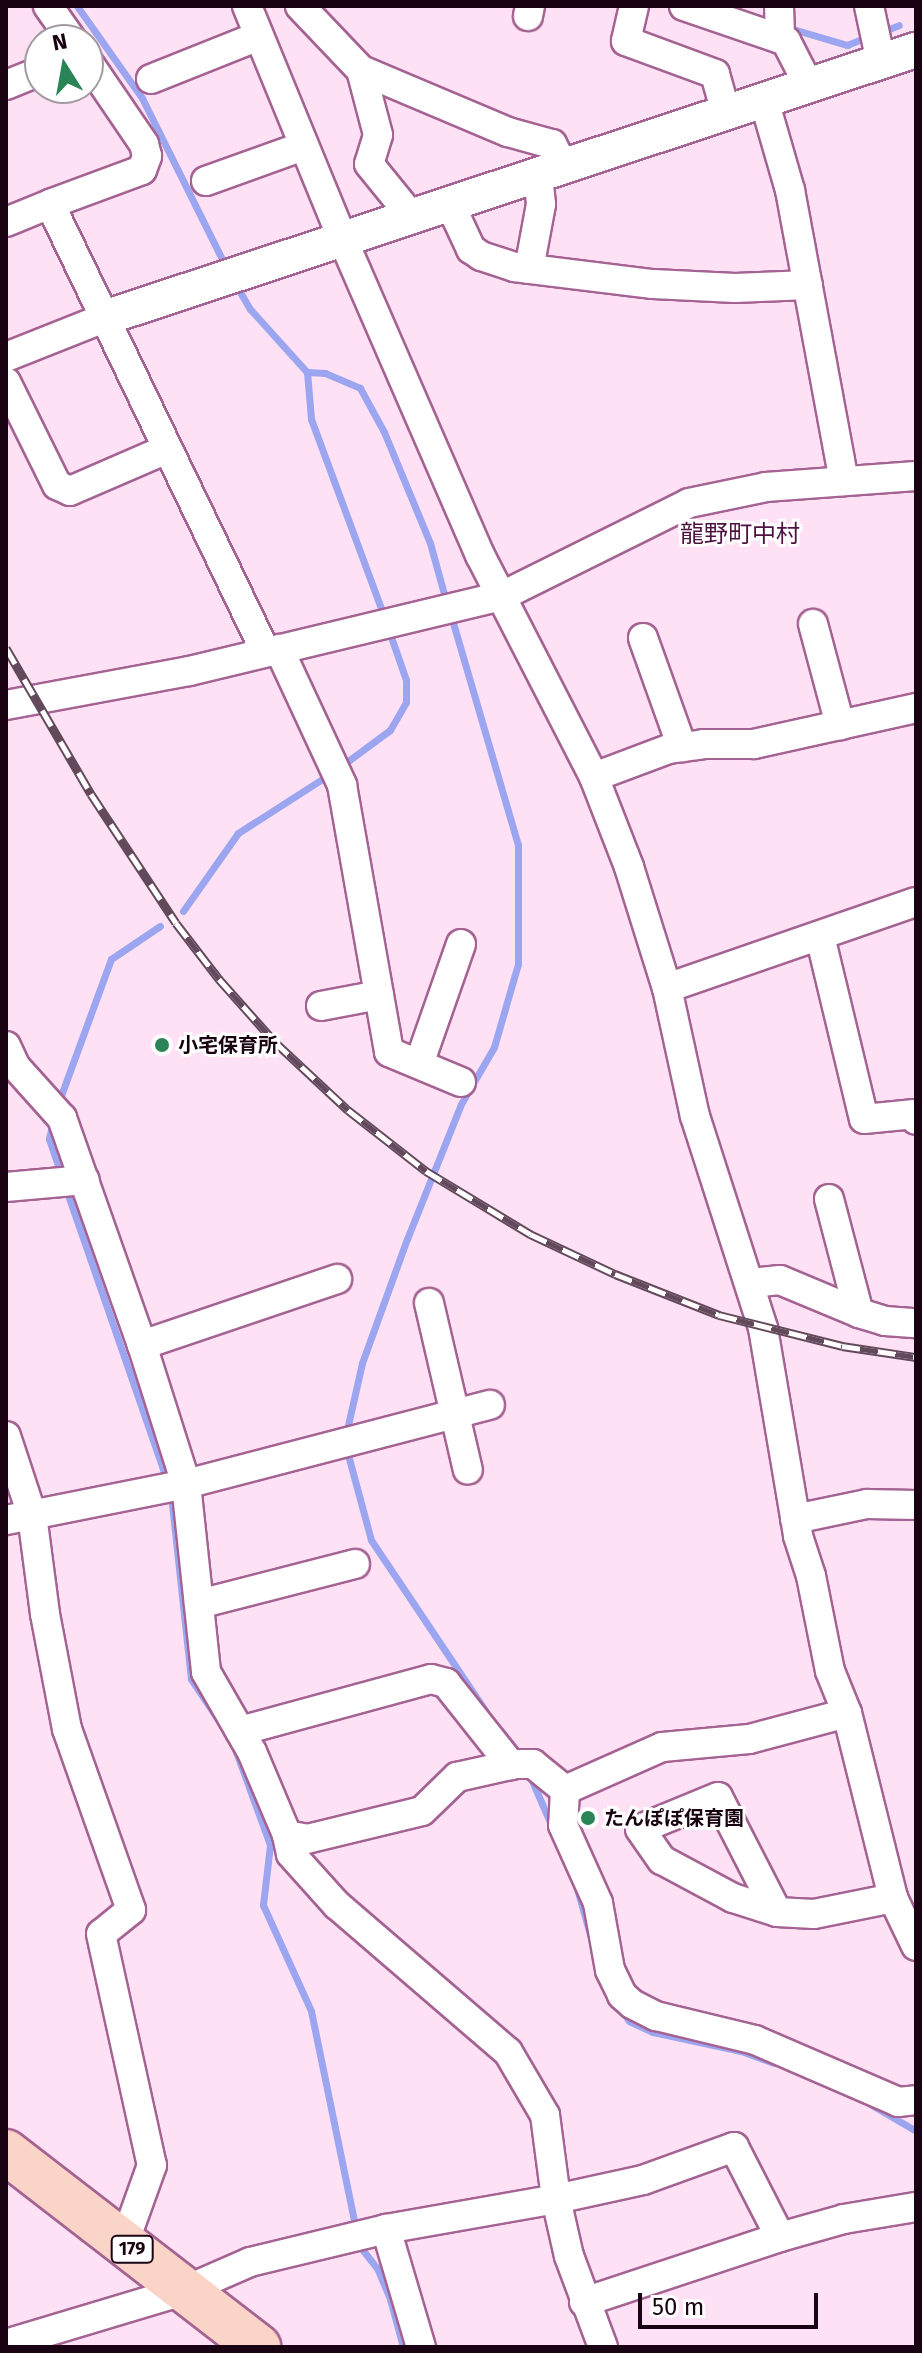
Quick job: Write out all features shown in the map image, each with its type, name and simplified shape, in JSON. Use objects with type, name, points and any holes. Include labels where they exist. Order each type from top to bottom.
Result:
[{"type":"highway","name":"179","points":[[6,2152],[258,2347]]},
{"type":"street","points":[[48,6],[61,24]]},
{"type":"street","points":[[300,6],[361,70],[508,132],[552,144],[551,171],[541,204],[529,269]]},
{"type":"street","points":[[634,6],[626,41],[715,74],[726,113]]},
{"type":"street","points":[[684,6],[786,41],[809,86]]},
{"type":"street","points":[[779,6],[780,39]]},
{"type":"street","points":[[869,6],[881,62]]},
{"type":"street","points":[[251,7],[259,36],[343,240],[480,555],[594,777],[629,867],[667,988],[695,1116],[763,1328],[795,1519],[811,1576],[830,1671],[847,1713],[893,1898],[913,1933]]},
{"type":"street","points":[[151,79],[259,36]]},
{"type":"street","points":[[6,357],[104,318],[916,50]]},
{"type":"street","points":[[361,70],[378,135],[369,164],[412,217]]},
{"type":"street","points":[[6,222],[142,170],[147,156],[144,144],[104,85]]},
{"type":"street","points":[[764,100],[790,190],[844,481]]},
{"type":"street","points":[[206,181],[304,146]]},
{"type":"street","points":[[50,204],[167,449],[342,785],[389,1052],[461,1082]]},
{"type":"street","points":[[450,204],[471,249],[481,256],[529,269],[653,284],[735,288],[808,285]]},
{"type":"street","points":[[6,337],[104,318]]},
{"type":"street","points":[[6,382],[57,485],[70,491],[167,449]]},
{"type":"street","points":[[6,705],[189,671],[502,596],[689,503],[766,487],[916,476]]},
{"type":"street","points":[[813,624],[840,725]]},
{"type":"street","points":[[643,638],[682,747]]},
{"type":"street","points":[[594,777],[682,747],[754,744],[916,708]]},
{"type":"street","points":[[667,988],[916,902]]},
{"type":"street","points":[[820,936],[864,1119],[915,1114],[916,1120]]},
{"type":"street","points":[[419,1064],[461,944]]},
{"type":"street","points":[[321,1006],[379,995]]},
{"type":"street","points":[[6,1046],[16,1067],[62,1118],[142,1345],[186,1484],[206,1672],[240,1731],[287,1835],[291,1854],[337,1905],[508,2052],[545,2115],[556,2199],[584,2302],[603,2347]]},
{"type":"street","points":[[6,1187],[85,1180]]},
{"type":"street","points":[[829,1199],[859,1313]]},
{"type":"street","points":[[142,1345],[337,1279]]},
{"type":"street","points":[[751,1283],[780,1280],[859,1313],[885,1321],[916,1323]]},
{"type":"street","points":[[429,1303],[468,1470]]},
{"type":"street","points":[[19,1518],[186,1484],[490,1405]]},
{"type":"street","points":[[6,1436],[19,1518],[45,1614],[67,1729],[131,1910],[101,1934],[152,2165],[124,2243]]},
{"type":"street","points":[[795,1519],[867,1504],[916,1505]]},
{"type":"street","points":[[199,1604],[355,1564]]},
{"type":"street","points":[[240,1731],[431,1679],[446,1683],[511,1765]]},
{"type":"street","points":[[565,1790],[662,1747],[749,1739],[847,1713]]},
{"type":"street","points":[[287,1835],[307,1839],[422,1811],[457,1777],[511,1765],[533,1764],[565,1790]]},
{"type":"street","points":[[565,1790],[563,1825],[598,1903],[610,1970],[622,1995],[632,2004],[656,2016],[755,2040],[898,2102],[916,2100]]},
{"type":"street","points":[[777,1912],[718,1797],[640,1829],[662,1860],[733,1898],[777,1912],[814,1914],[893,1898]]},
{"type":"street","points":[[6,2344],[186,2290],[250,2262],[386,2229],[643,2180],[734,2147],[780,2237]]},
{"type":"street","points":[[584,2302],[780,2237],[844,2219],[916,2207]]},
{"type":"street","points":[[386,2229],[421,2347]]},
{"type":"waterway","points":[[77,6],[142,98],[226,267]]},
{"type":"waterway","points":[[881,32],[899,25]]},
{"type":"waterway","points":[[786,27],[847,45],[869,36]]},
{"type":"waterway","points":[[236,285],[250,309],[307,372],[325,373],[360,388],[384,432],[430,543],[446,601]]},
{"type":"waterway","points":[[307,372],[311,419],[384,616]]},
{"type":"waterway","points":[[346,1434],[362,1363],[407,1239],[461,1104],[494,1047],[518,964],[518,845],[450,613]]},
{"type":"waterway","points":[[340,767],[390,730],[406,702],[406,680],[388,628]]},
{"type":"waterway","points":[[183,911],[238,833],[330,774]]},
{"type":"waterway","points":[[59,1101],[111,959],[160,926]]},
{"type":"waterway","points":[[53,1121],[49,1139],[62,1177]]},
{"type":"waterway","points":[[66,1189],[168,1483]]},
{"type":"waterway","points":[[347,1451],[371,1540],[486,1712]]},
{"type":"waterway","points":[[171,1495],[191,1679],[219,1721]]},
{"type":"waterway","points":[[501,1731],[521,1756]]},
{"type":"waterway","points":[[234,1746],[270,1845],[263,1905],[311,2011],[356,2231]]},
{"type":"waterway","points":[[529,1774],[553,1829]]},
{"type":"waterway","points":[[576,1885],[591,1938]]},
{"type":"waterway","points":[[622,2011],[629,2021],[653,2032],[741,2051],[774,2063]]},
{"type":"waterway","points":[[870,2104],[916,2131]]},
{"type":"waterway","points":[[358,2244],[377,2268],[390,2299],[403,2347]]},
{"type":"railway","points":[[6,648],[91,794],[176,923],[219,979],[275,1042],[348,1110],[426,1171],[530,1234],[615,1274],[719,1315],[842,1346],[916,1357]]},
{"type":"place","name":"小宅保育所","points":[[162,1045]]},
{"type":"place","name":"たんぽぽ保育園","points":[[588,1818]]},
{"type":"district","name":"龍野町中村","points":[[740,535]]}]
